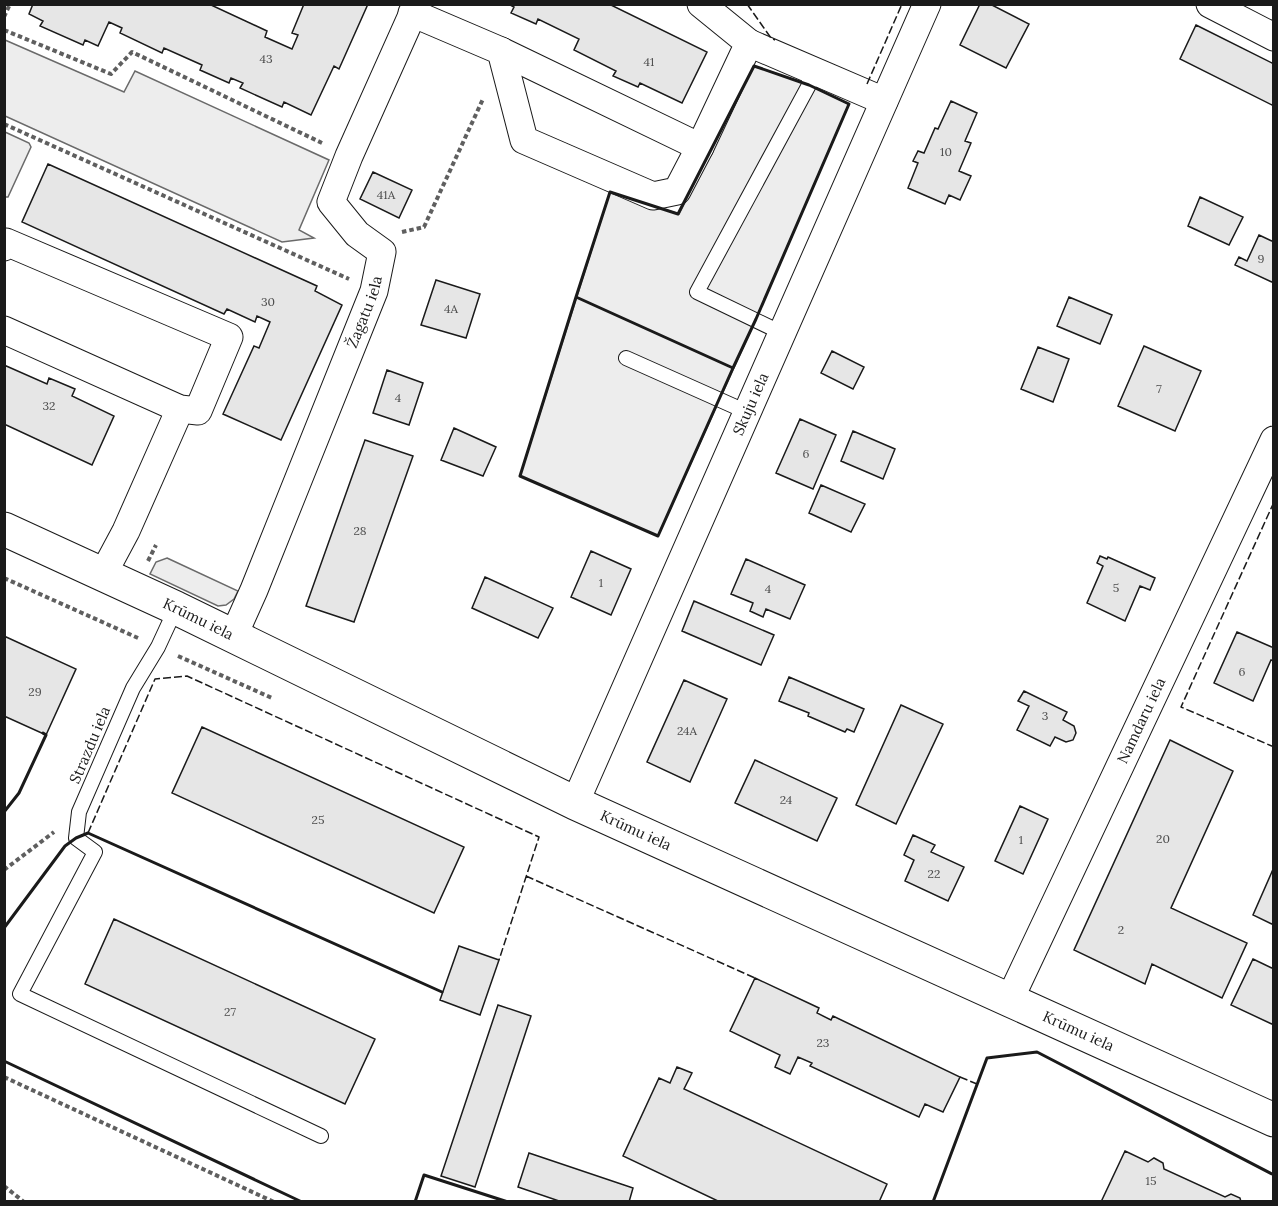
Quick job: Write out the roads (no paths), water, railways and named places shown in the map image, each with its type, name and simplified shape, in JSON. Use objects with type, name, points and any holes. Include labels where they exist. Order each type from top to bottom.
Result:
[{"type":"street","points":[[701,4],[749,43],[884,101]]},
{"type":"street","name":"Skuju iela","points":[[575,803],[927,4]]},
{"type":"street","points":[[1210,4],[1274,37]]},
{"type":"street","points":[[414,9],[700,147]]},
{"type":"street","name":"Žagatu iela","points":[[233,637],[254,591],[374,291],[382,252],[357,234],[331,202],[414,9]]},
{"type":"street","points":[[501,51],[524,140],[653,196],[677,191],[749,43]]},
{"type":"street","points":[[4,247],[6,242],[229,337],[198,411],[180,409],[4,330]]},
{"type":"street","points":[[103,574],[126,531],[180,409]]},
{"type":"street","name":"Namdaru iela","points":[[1009,1001],[1274,440]]},
{"type":"street","name":"Krūmu iela","points":[[4,529],[176,608],[575,803],[1274,1120]]},
{"type":"lane","points":[[782,333],[697,292],[808,85],[809,70]]},
{"type":"lane","points":[[626,358],[747,412]]},
{"type":"lane","name":"Strazdu iela","points":[[176,608],[158,647],[133,688],[79,812],[76,838],[95,852],[20,994],[321,1136]]}]
